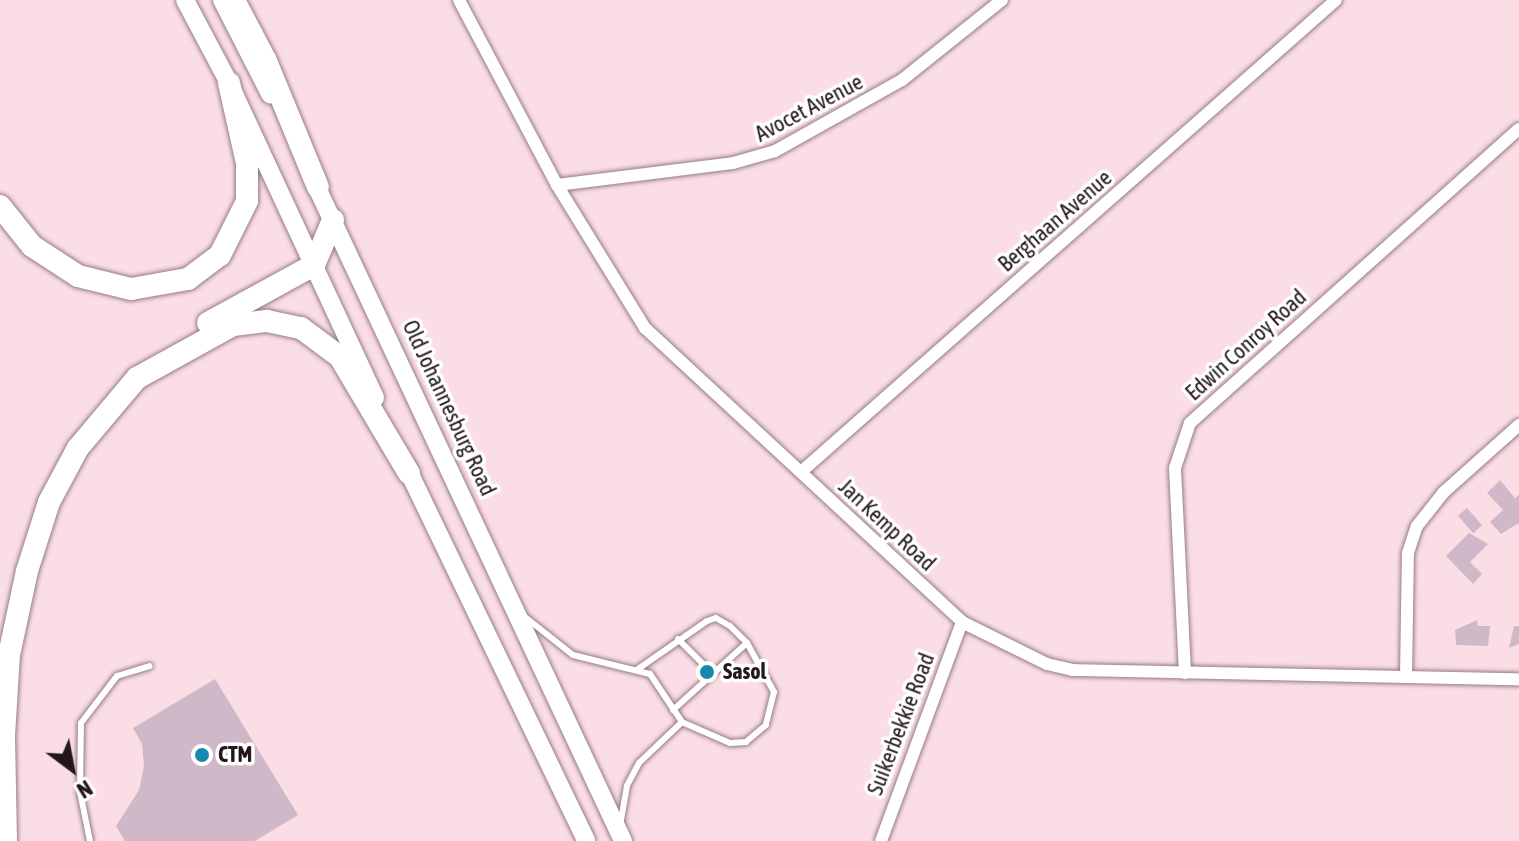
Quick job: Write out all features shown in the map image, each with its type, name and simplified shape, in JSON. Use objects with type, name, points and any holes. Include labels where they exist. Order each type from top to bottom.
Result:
[{"type":"highway","points":[[234,0],[266,61],[318,187]]},
{"type":"highway","points":[[0,206],[32,246],[78,276],[131,289],[188,279],[220,255],[247,201],[247,163],[229,83]]},
{"type":"highway","points":[[6,841],[4,736],[9,655],[27,571],[49,502],[78,448],[137,378],[175,343],[314,265],[333,220]]},
{"type":"highway","points":[[137,378],[233,325],[267,321],[301,328],[340,357],[409,473]]},
{"type":"main road","points":[[185,0],[229,83],[409,473],[586,841]]},
{"type":"main road","name":"Old Johannesburg Road","points":[[222,0],[318,187],[519,611],[621,836]]},
{"type":"street","name":"Avocet Avenue","points":[[557,185],[733,163],[775,151],[902,80],[1002,0]]},
{"type":"street","name":"Berghaan Avenue","points":[[801,472],[1336,0]]},
{"type":"street","name":"Jan Kemp Road","points":[[462,1],[557,185],[645,328],[962,622],[1059,668],[1519,679]]},
{"type":"street","name":"Edwin Conroy Road","points":[[1185,673],[1175,468],[1190,423],[1519,129]]},
{"type":"street","points":[[1406,677],[1408,553],[1417,526],[1444,492],[1519,425]]},
{"type":"street","name":"Suikerbekkie Road","points":[[881,841],[962,622]]},
{"type":"lane","points":[[519,611],[573,655],[638,669],[656,681],[682,722],[730,743],[746,742],[766,725],[774,692],[747,643],[716,618],[678,639],[638,669]]},
{"type":"lane","points":[[678,639],[712,673]]},
{"type":"lane","points":[[673,710],[747,643]]},
{"type":"lane","points":[[90,841],[80,792],[81,723],[117,676],[150,666]]},
{"type":"lane","points":[[621,836],[631,776],[666,733],[682,722]]},
{"type":"building","points":[[1500,480],[1515,498],[1519,495],[1519,523],[1501,534],[1490,522],[1503,510],[1487,493]]},
{"type":"building","points":[[1467,508],[1482,525],[1473,533],[1458,516]]},
{"type":"building","points":[[1469,533],[1488,544],[1470,562],[1482,574],[1473,584],[1446,556]]},
{"type":"building","points":[[1477,620],[1478,626],[1490,626],[1488,646],[1456,645],[1455,630]]},
{"type":"building","points":[[1514,626],[1519,626],[1519,644],[1509,648]]},
{"type":"building","name":"CTM","points":[[215,679],[298,815],[255,841],[125,841],[116,826],[139,790],[144,766],[142,744],[133,728]]},
{"type":"place","name":"Sasol","points":[[707,672]]},
{"type":"place","name":"CTM","points":[[202,755]]}]
